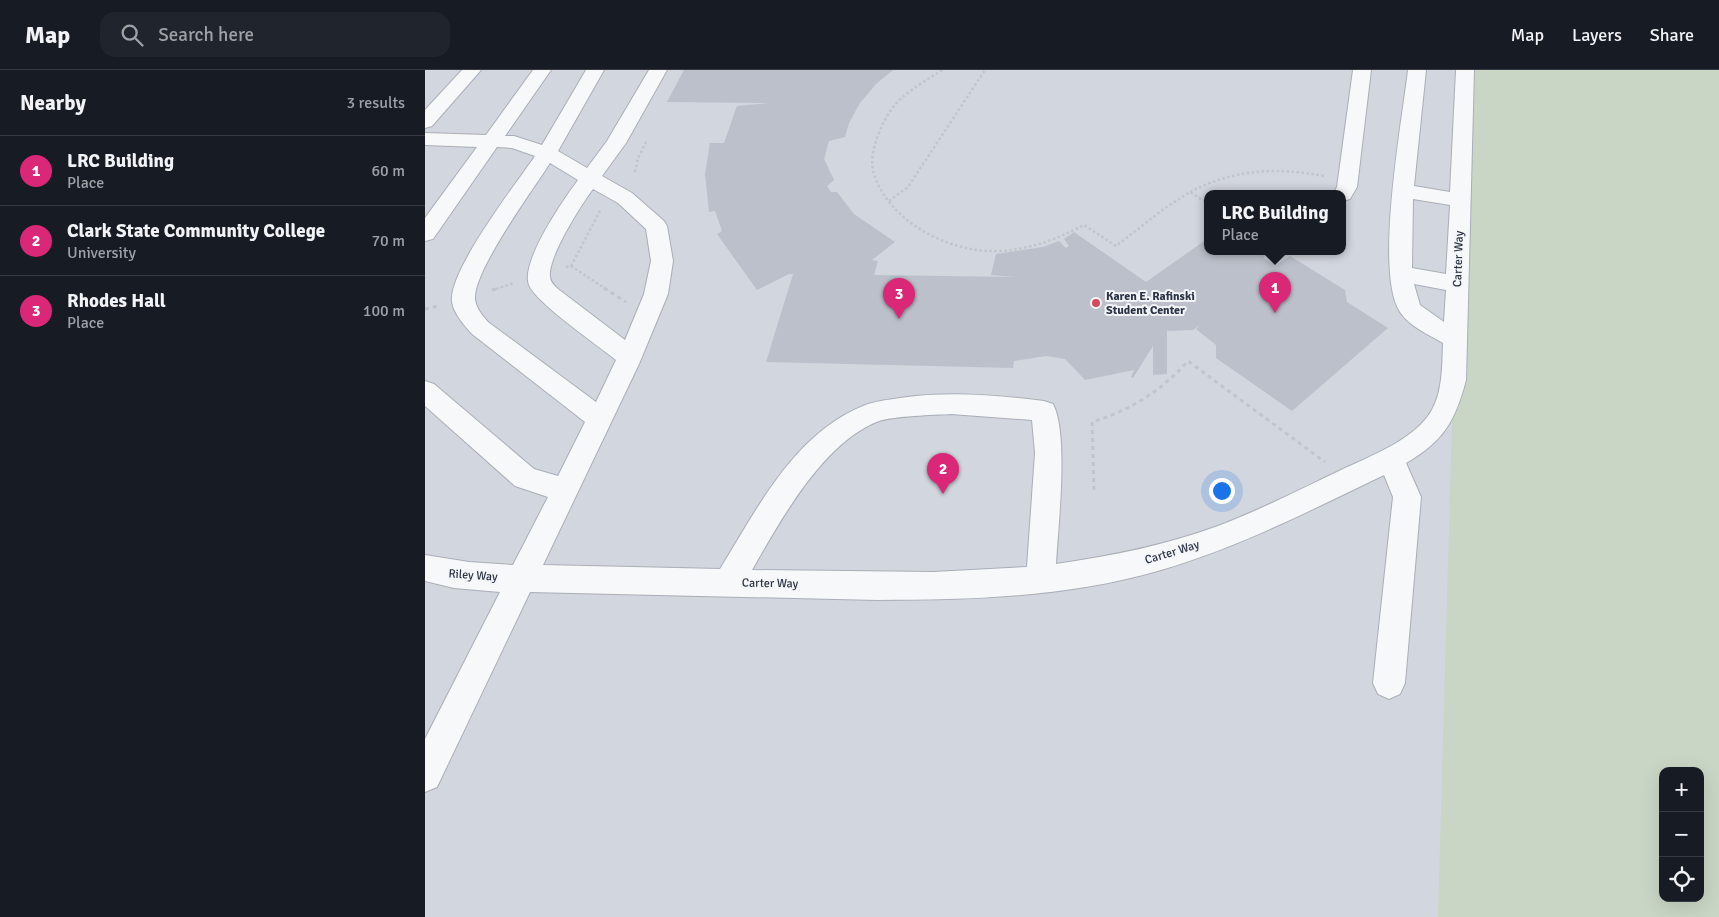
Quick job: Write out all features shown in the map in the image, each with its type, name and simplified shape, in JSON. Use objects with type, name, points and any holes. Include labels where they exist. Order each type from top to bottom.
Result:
[{"type":"lane","points":[[425,122],[473,70]]},
{"type":"lane","points":[[425,234],[542,70]]},
{"type":"lane","points":[[595,70],[547,154],[471,269],[463,290],[464,310],[480,328],[600,419]]},
{"type":"lane","points":[[630,357],[540,285],[537,273],[543,257],[571,204],[616,143],[658,70]]},
{"type":"lane","points":[[1345,190],[1362,70]]},
{"type":"lane","points":[[1417,70],[1405,191],[1400,274],[1402,291],[1409,307],[1426,321],[1455,338]]},
{"type":"lane","name":"Carter Way","points":[[521,578],[937,587],[1041,580],[1097,572],[1163,557],[1235,532],[1347,480],[1419,442],[1436,426],[1447,406],[1454,380],[1465,70]]},
{"type":"lane","points":[[425,140],[514,142],[547,154],[588,179],[625,198],[656,226],[662,261],[656,294],[630,357],[425,775]]},
{"type":"lane","points":[[1405,191],[1460,200]]},
{"type":"lane","points":[[1400,274],[1457,284]]},
{"type":"lane","points":[[425,391],[525,478],[565,490]]},
{"type":"lane","points":[[728,582],[791,483],[826,441],[871,413],[928,403],[1044,410],[1048,453],[1041,580]]},
{"type":"lane","points":[[1389,683],[1407,496],[1390,457]]},
{"type":"lane","name":"Riley Way","points":[[425,568],[447,574],[521,578]]},
{"type":"path","points":[[942,70],[911,89],[893,108],[880,131],[873,171],[889,201],[914,226],[942,242],[961,249],[998,252],[1045,244],[1084,225],[1116,246],[1165,208],[1190,192],[1224,175],[1248,171],[1287,170],[1326,177]]},
{"type":"path","points":[[889,201],[908,187],[985,70]]},
{"type":"path","points":[[635,172],[638,158],[650,134]]},
{"type":"path","points":[[1190,192],[1204,201]]},
{"type":"path","points":[[571,266],[602,208]]},
{"type":"path","points":[[1094,490],[1092,422],[1121,413],[1151,397],[1174,377],[1187,361],[1347,480]]},
{"type":"shaded area","points":[[425,70],[1477,70],[1444,917],[425,917]]},
{"type":"green space","points":[[1462,70],[1719,70],[1719,917],[1438,917]]},
{"type":"building","points":[[684,70],[893,70],[876,84],[860,103],[849,123],[845,137],[829,141],[824,159],[834,180],[827,186],[831,192],[837,192],[854,214],[895,242],[872,260],[878,261],[874,275],[1015,277],[991,275],[996,254],[1043,247],[1059,241],[1066,248],[1069,246],[1064,239],[1074,232],[1146,282],[1204,241],[1204,255],[1266,255],[1263,258],[1276,265],[1290,256],[1345,290],[1347,302],[1388,328],[1292,411],[1216,358],[1216,345],[1196,329],[1200,325],[1193,330],[1167,331],[1167,374],[1153,375],[1153,346],[1133,378],[1131,377],[1134,370],[1085,380],[1065,359],[1046,356],[1014,361],[1013,368],[766,362],[793,274],[789,274],[757,290],[717,234],[722,231],[715,211],[709,212],[705,174],[710,143],[724,143],[737,106],[769,103],[667,102]]},
{"type":"place","name":"Karen E. Rafinski Student Center","points":[[1096,303]]},
{"type":"place","name":"LRC Building","points":[[1275,313]]},
{"type":"place","name":"Rhodes Hall","points":[[899,319]]},
{"type":"place","name":"Clark State Community College","points":[[943,494]]}]
